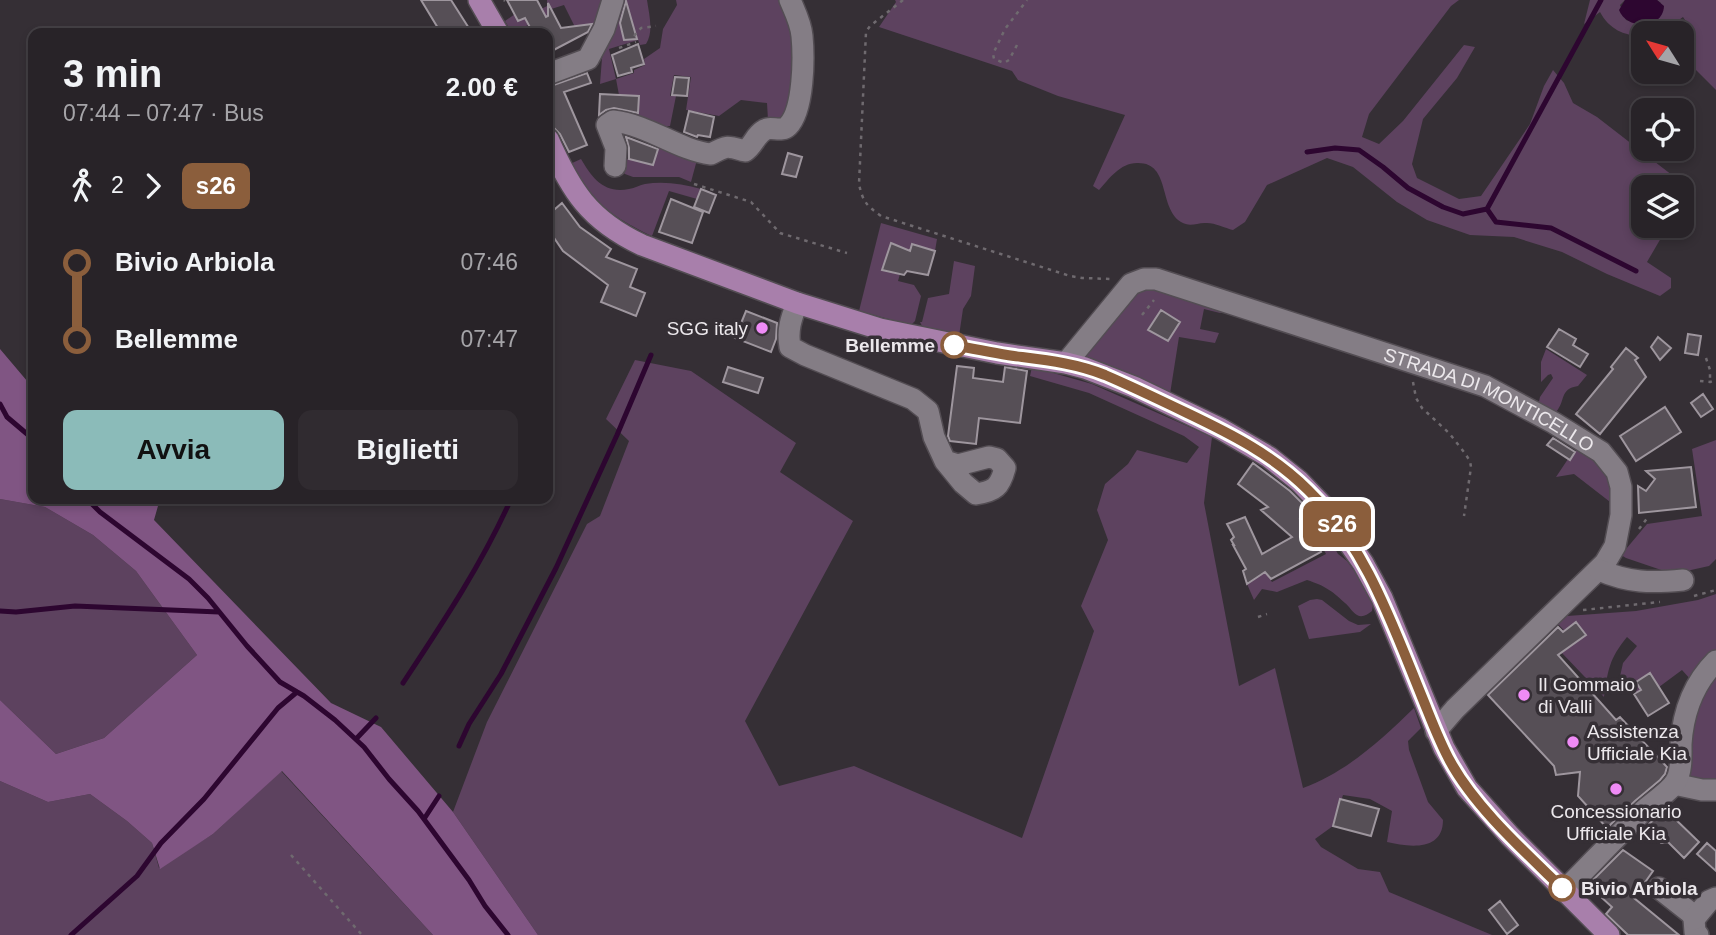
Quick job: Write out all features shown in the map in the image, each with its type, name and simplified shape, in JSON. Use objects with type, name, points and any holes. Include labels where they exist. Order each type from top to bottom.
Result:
[{"type":"main road","points":[[479,0],[495,28]]},
{"type":"main road","points":[[553,150],[578,197],[594,215],[617,231],[651,248],[856,323],[913,337],[1085,368],[1115,379],[1222,429],[1269,457],[1324,506],[1363,563],[1388,613],[1436,731],[1455,770],[1510,836],[1609,935]]},
{"type":"street","points":[[553,72],[588,59],[604,29],[613,0]]},
{"type":"street","points":[[614,166],[616,148],[607,125],[613,121],[646,129],[712,154],[728,146],[745,151],[750,149],[765,129],[783,129],[788,126],[798,107],[802,88],[802,36],[790,0]]},
{"type":"street","name":"STRADA DI MONTICELLO","points":[[1131,284],[1143,279],[1156,279],[1485,386],[1601,452],[1617,472],[1621,487],[1621,515],[1615,546],[1605,564],[1455,709],[1436,731]]},
{"type":"street","points":[[1066,363],[1131,284]]},
{"type":"street","points":[[797,303],[789,326],[790,347],[913,399],[928,411],[934,437],[945,461]]},
{"type":"street","points":[[1599,570],[1613,576],[1685,589]]},
{"type":"street","points":[[1564,891],[1640,814],[1674,784],[1679,772],[1682,728],[1689,702],[1699,682],[1716,661]]},
{"type":"street","points":[[1674,784],[1716,790]]},
{"type":"street","points":[[1659,888],[1692,914],[1696,927]]},
{"type":"street","points":[[1696,927],[1709,901],[1716,898]]},
{"type":"path","points":[[903,0],[866,32],[859,184],[866,205],[880,216],[1070,276],[1108,278],[1131,284]]},
{"type":"path","points":[[1017,45],[1010,60],[1004,63],[994,59],[992,54],[1005,29],[1027,0]]},
{"type":"path","points":[[635,36],[641,28],[656,26]]},
{"type":"path","points":[[619,48],[636,43],[633,30]]},
{"type":"path","points":[[694,184],[751,202],[780,233],[847,253]]},
{"type":"path","points":[[1142,315],[1149,306]]},
{"type":"path","points":[[1706,358],[1710,382]]},
{"type":"path","points":[[1409,362],[1416,398],[1422,408],[1449,433],[1470,461],[1464,516]]},
{"type":"path","points":[[1700,382],[1716,380]]},
{"type":"path","points":[[1643,524],[1648,517]]},
{"type":"path","points":[[1685,589],[1700,596],[1716,590]]},
{"type":"path","points":[[1555,612],[1635,606],[1661,601]]},
{"type":"path","points":[[1258,617],[1267,614]]},
{"type":"path","points":[[291,855],[362,935]]},
{"type":"shaded area","points":[[547,0],[607,0],[600,26],[575,27],[564,5],[548,10],[548,15],[522,28],[509,28],[505,21],[515,14],[519,21],[547,6]]},
{"type":"shaded area","points":[[622,0],[647,0],[650,28],[646,44],[640,45],[638,40],[609,49],[616,79],[600,84],[602,58]]},
{"type":"shaded area","points":[[676,0],[786,0],[795,23],[797,81],[784,121],[768,120],[767,103],[741,100],[719,116],[686,110],[691,77],[674,75],[670,96],[676,96],[670,126],[652,125],[637,116],[639,96],[619,95],[616,79],[634,73],[634,70],[645,65],[644,59],[660,48],[663,29],[677,5]]},
{"type":"shaded area","points":[[895,0],[1459,0],[1451,6],[1369,114],[1362,137],[1379,144],[1403,121],[1464,45],[1475,47],[1457,78],[1423,119],[1412,164],[1417,178],[1459,199],[1481,196],[1530,124],[1553,70],[1564,83],[1573,103],[1597,117],[1631,143],[1631,161],[1654,161],[1672,175],[1631,175],[1631,238],[1661,238],[1647,262],[1671,278],[1671,288],[1660,296],[1562,252],[1514,237],[1470,235],[1427,220],[1397,202],[1353,167],[1327,158],[1267,185],[1245,222],[1233,230],[1210,223],[1185,224],[1174,215],[1160,177],[1148,165],[1137,163],[1125,166],[1115,172],[1099,190],[1093,186],[1125,115],[1058,96],[1018,80],[1012,71],[879,27]]},
{"type":"shaded area","points":[[1590,0],[1625,0],[1620,5],[1626,20],[1631,22],[1631,35],[1613,27],[1600,12],[1584,24]]},
{"type":"shaded area","points":[[1625,0],[1657,0],[1664,6],[1662,14],[1656,21],[1631,22],[1623,17],[1619,10]]},
{"type":"shaded area","points":[[1657,0],[1716,0],[1716,90],[1694,68],[1694,21],[1686,21],[1683,17],[1677,21],[1645,21],[1661,3]]},
{"type":"shaded area","points":[[660,140],[698,156],[691,182],[679,177],[633,177],[619,168],[620,157],[653,165]]},
{"type":"shaded area","points":[[581,159],[594,178],[612,189],[629,189],[659,183],[701,189],[697,199],[669,191],[652,236],[615,216],[591,196],[570,164]]},
{"type":"shaded area","points":[[881,223],[937,239],[935,251],[912,244],[910,251],[892,243],[882,269],[900,274],[898,281],[914,285],[921,296],[915,321],[911,325],[859,311]]},
{"type":"shaded area","points":[[954,261],[975,266],[971,296],[963,309],[959,336],[923,328],[920,322],[928,298],[949,294]]},
{"type":"shaded area","points":[[1143,283],[1225,312],[1204,309],[1200,329],[1219,333],[1215,343],[1179,337],[1170,394],[1078,355]]},
{"type":"shaded area","points":[[0,349],[28,382],[28,504],[0,499]]},
{"type":"shaded area","points":[[1546,349],[1587,375],[1578,386],[1565,393],[1556,412],[1538,406],[1540,397],[1553,378],[1551,374],[1548,375],[1541,382],[1541,362]]},
{"type":"shaded area","points":[[635,360],[691,371],[796,443],[780,472],[853,521],[745,721],[779,786],[854,766],[1022,838],[1094,631],[1081,606],[1108,540],[1097,510],[1105,484],[1128,464],[1137,450],[1187,463],[1199,447],[1184,436],[1089,393],[1030,376],[1032,367],[1092,384],[1212,437],[1204,503],[1239,686],[1275,668],[1303,788],[1349,764],[1414,708],[1421,728],[1408,741],[1409,750],[1428,802],[1443,820],[1437,838],[1414,846],[1387,842],[1392,811],[1370,799],[1343,795],[1333,826],[1315,839],[1321,847],[1358,869],[1380,872],[1389,892],[1492,935],[538,935],[453,812],[487,722],[587,524],[600,516],[629,441],[606,419]]},
{"type":"shaded area","points":[[1716,440],[1716,559],[1709,566],[1673,574],[1621,555],[1647,524],[1702,516],[1692,449]]},
{"type":"shaded area","points":[[1578,447],[1583,448],[1612,476],[1614,505],[1574,474],[1556,477]]},
{"type":"shaded area","points":[[0,499],[45,507],[93,535],[136,571],[197,655],[104,738],[56,754],[0,700]]},
{"type":"shaded area","points":[[28,504],[159,504],[154,520],[331,703],[381,727],[453,812],[538,935],[433,935],[282,771],[213,834],[160,869],[152,843],[90,794],[48,802],[0,781],[0,700],[56,754],[104,738],[197,655],[136,571],[93,535],[45,507]]},
{"type":"shaded area","points":[[1318,520],[1338,554],[1358,576],[1373,605],[1372,611],[1366,615],[1357,615],[1332,592],[1307,580],[1277,592],[1262,589],[1254,600],[1247,584],[1265,572],[1272,582],[1326,554],[1311,526]]},
{"type":"shaded area","points":[[1716,594],[1716,650],[1691,680],[1682,670],[1659,687],[1649,673],[1636,682],[1641,690],[1634,694],[1627,693],[1619,681],[1623,663],[1637,646],[1627,637],[1610,665],[1604,697],[1561,652],[1573,640],[1558,624],[1567,616],[1636,611],[1698,600]]},
{"type":"shaded area","points":[[1317,599],[1349,621],[1358,625],[1371,624],[1360,632],[1309,639],[1298,606]]},
{"type":"shaded area","points":[[1716,677],[1716,782],[1690,781],[1690,725],[1700,700]]},
{"type":"shaded area","points":[[281,771],[433,935],[0,935],[0,781],[48,802],[90,794],[152,843],[159,868],[213,834]]},
{"type":"building","points":[[421,0],[451,0],[469,28],[438,28]]},
{"type":"building","points":[[507,0],[537,0],[546,17],[548,3],[561,28],[592,24],[588,32],[553,50],[553,28],[530,28],[525,18],[518,21]]},
{"type":"building","points":[[626,1],[637,39],[624,40],[620,23]]},
{"type":"building","points":[[638,44],[644,64],[631,68],[632,72],[618,76],[612,55]]},
{"type":"building","points":[[587,73],[591,83],[564,92],[587,145],[569,152],[554,128],[553,85]]},
{"type":"building","points":[[675,77],[689,78],[687,96],[672,95]]},
{"type":"building","points":[[600,94],[639,96],[638,113],[614,108],[599,115]]},
{"type":"building","points":[[689,111],[714,117],[710,137],[697,137],[684,132]]},
{"type":"building","points":[[626,137],[658,149],[653,165],[629,159]]},
{"type":"building","points":[[788,153],[802,157],[796,177],[782,174]]},
{"type":"building","points":[[701,189],[716,195],[709,213],[694,207]]},
{"type":"building","points":[[671,199],[703,212],[692,243],[659,232]]},
{"type":"building","points":[[562,203],[580,227],[611,249],[606,257],[637,269],[630,287],[645,293],[636,316],[601,302],[608,285],[563,251],[553,236],[553,211]]},
{"type":"building","points":[[891,243],[910,251],[912,244],[935,251],[928,275],[907,271],[904,275],[882,270]]},
{"type":"building","points":[[1161,310],[1180,322],[1168,341],[1148,330]]},
{"type":"building","points":[[746,311],[777,323],[776,339],[771,352],[735,338]]},
{"type":"building","points":[[1559,329],[1576,339],[1573,345],[1588,354],[1580,367],[1547,347]]},
{"type":"building","points":[[1688,334],[1701,336],[1698,355],[1685,353]]},
{"type":"building","points":[[1658,337],[1671,348],[1660,360],[1651,347]]},
{"type":"building","points":[[1626,348],[1638,358],[1635,360],[1646,377],[1600,434],[1576,414],[1613,369],[1611,367]]},
{"type":"building","points":[[957,366],[974,368],[973,378],[1003,382],[1005,367],[1027,371],[1020,423],[979,418],[976,444],[950,441],[948,436]]},
{"type":"building","points":[[728,367],[763,378],[758,393],[723,382]]},
{"type":"building","points":[[1703,394],[1713,409],[1701,417],[1691,403]]},
{"type":"building","points":[[1665,407],[1681,432],[1636,461],[1620,436]]},
{"type":"building","points":[[1553,438],[1575,452],[1570,460],[1547,445]]},
{"type":"building","points":[[1253,463],[1290,491],[1311,512],[1300,519],[1321,552],[1271,579],[1265,572],[1247,584],[1243,571],[1246,569],[1233,545],[1231,540],[1234,537],[1227,524],[1245,517],[1262,554],[1292,537],[1261,510],[1268,507],[1238,484]]},
{"type":"building","points":[[1691,467],[1696,507],[1639,513],[1638,486],[1646,491],[1655,479],[1646,471]]},
{"type":"building","points":[[1576,622],[1586,635],[1558,655],[1616,720],[1620,717],[1667,767],[1660,780],[1607,828],[1578,796],[1580,772],[1556,775],[1554,766],[1488,695],[1558,627],[1563,632]]},
{"type":"building","points":[[1650,673],[1669,703],[1648,716],[1634,694],[1641,690],[1636,682]]},
{"type":"building","points":[[1340,799],[1379,809],[1371,836],[1333,826]]},
{"type":"building","points":[[1671,815],[1699,842],[1684,858],[1668,842],[1661,843],[1660,838],[1650,839],[1649,824],[1658,816]]},
{"type":"building","points":[[1707,843],[1716,851],[1716,871],[1697,854]]},
{"type":"building","points":[[1623,850],[1653,871],[1634,898],[1679,935],[1628,935],[1606,914],[1612,907],[1588,885]]},
{"type":"building","points":[[1500,901],[1518,925],[1507,934],[1489,910]]},
{"type":"waterway","points":[[1307,152],[1335,148],[1359,150],[1408,188],[1443,207],[1463,214],[1487,209],[1601,0]]},
{"type":"waterway","points":[[1487,209],[1496,222],[1551,228],[1636,271]]},
{"type":"waterway","points":[[459,746],[469,724],[501,674],[556,568],[651,355]]},
{"type":"waterway","points":[[0,404],[7,417],[28,435]]},
{"type":"waterway","points":[[92,504],[189,579],[280,682],[304,696],[364,747],[418,811],[508,935]]},
{"type":"waterway","points":[[403,683],[447,616],[509,504]]},
{"type":"waterway","points":[[0,611],[75,606],[219,612]]},
{"type":"waterway","points":[[71,935],[137,876],[161,843],[204,799],[278,708],[297,692]]},
{"type":"waterway","points":[[356,739],[376,718]]},
{"type":"waterway","points":[[424,819],[439,796]]},
{"type":"bus line","name":"s26","points":[[954,345],[1066,363],[1105,375],[1222,429],[1276,462],[1307,489],[1337,524],[1375,584],[1455,770],[1491,816],[1562,888]]},
{"type":"place","name":"SGG italy","points":[[762,328]]},
{"type":"place","name":"Bellemme","points":[[954,345]]},
{"type":"place","name":"Il Gommaio di Valli","points":[[1524,695]]},
{"type":"place","name":"Assistenza Ufficiale Kia","points":[[1573,742]]},
{"type":"place","name":"Concessionario Ufficiale Kia","points":[[1616,789]]},
{"type":"place","name":"Bivio Arbiola","points":[[1562,888]]}]
